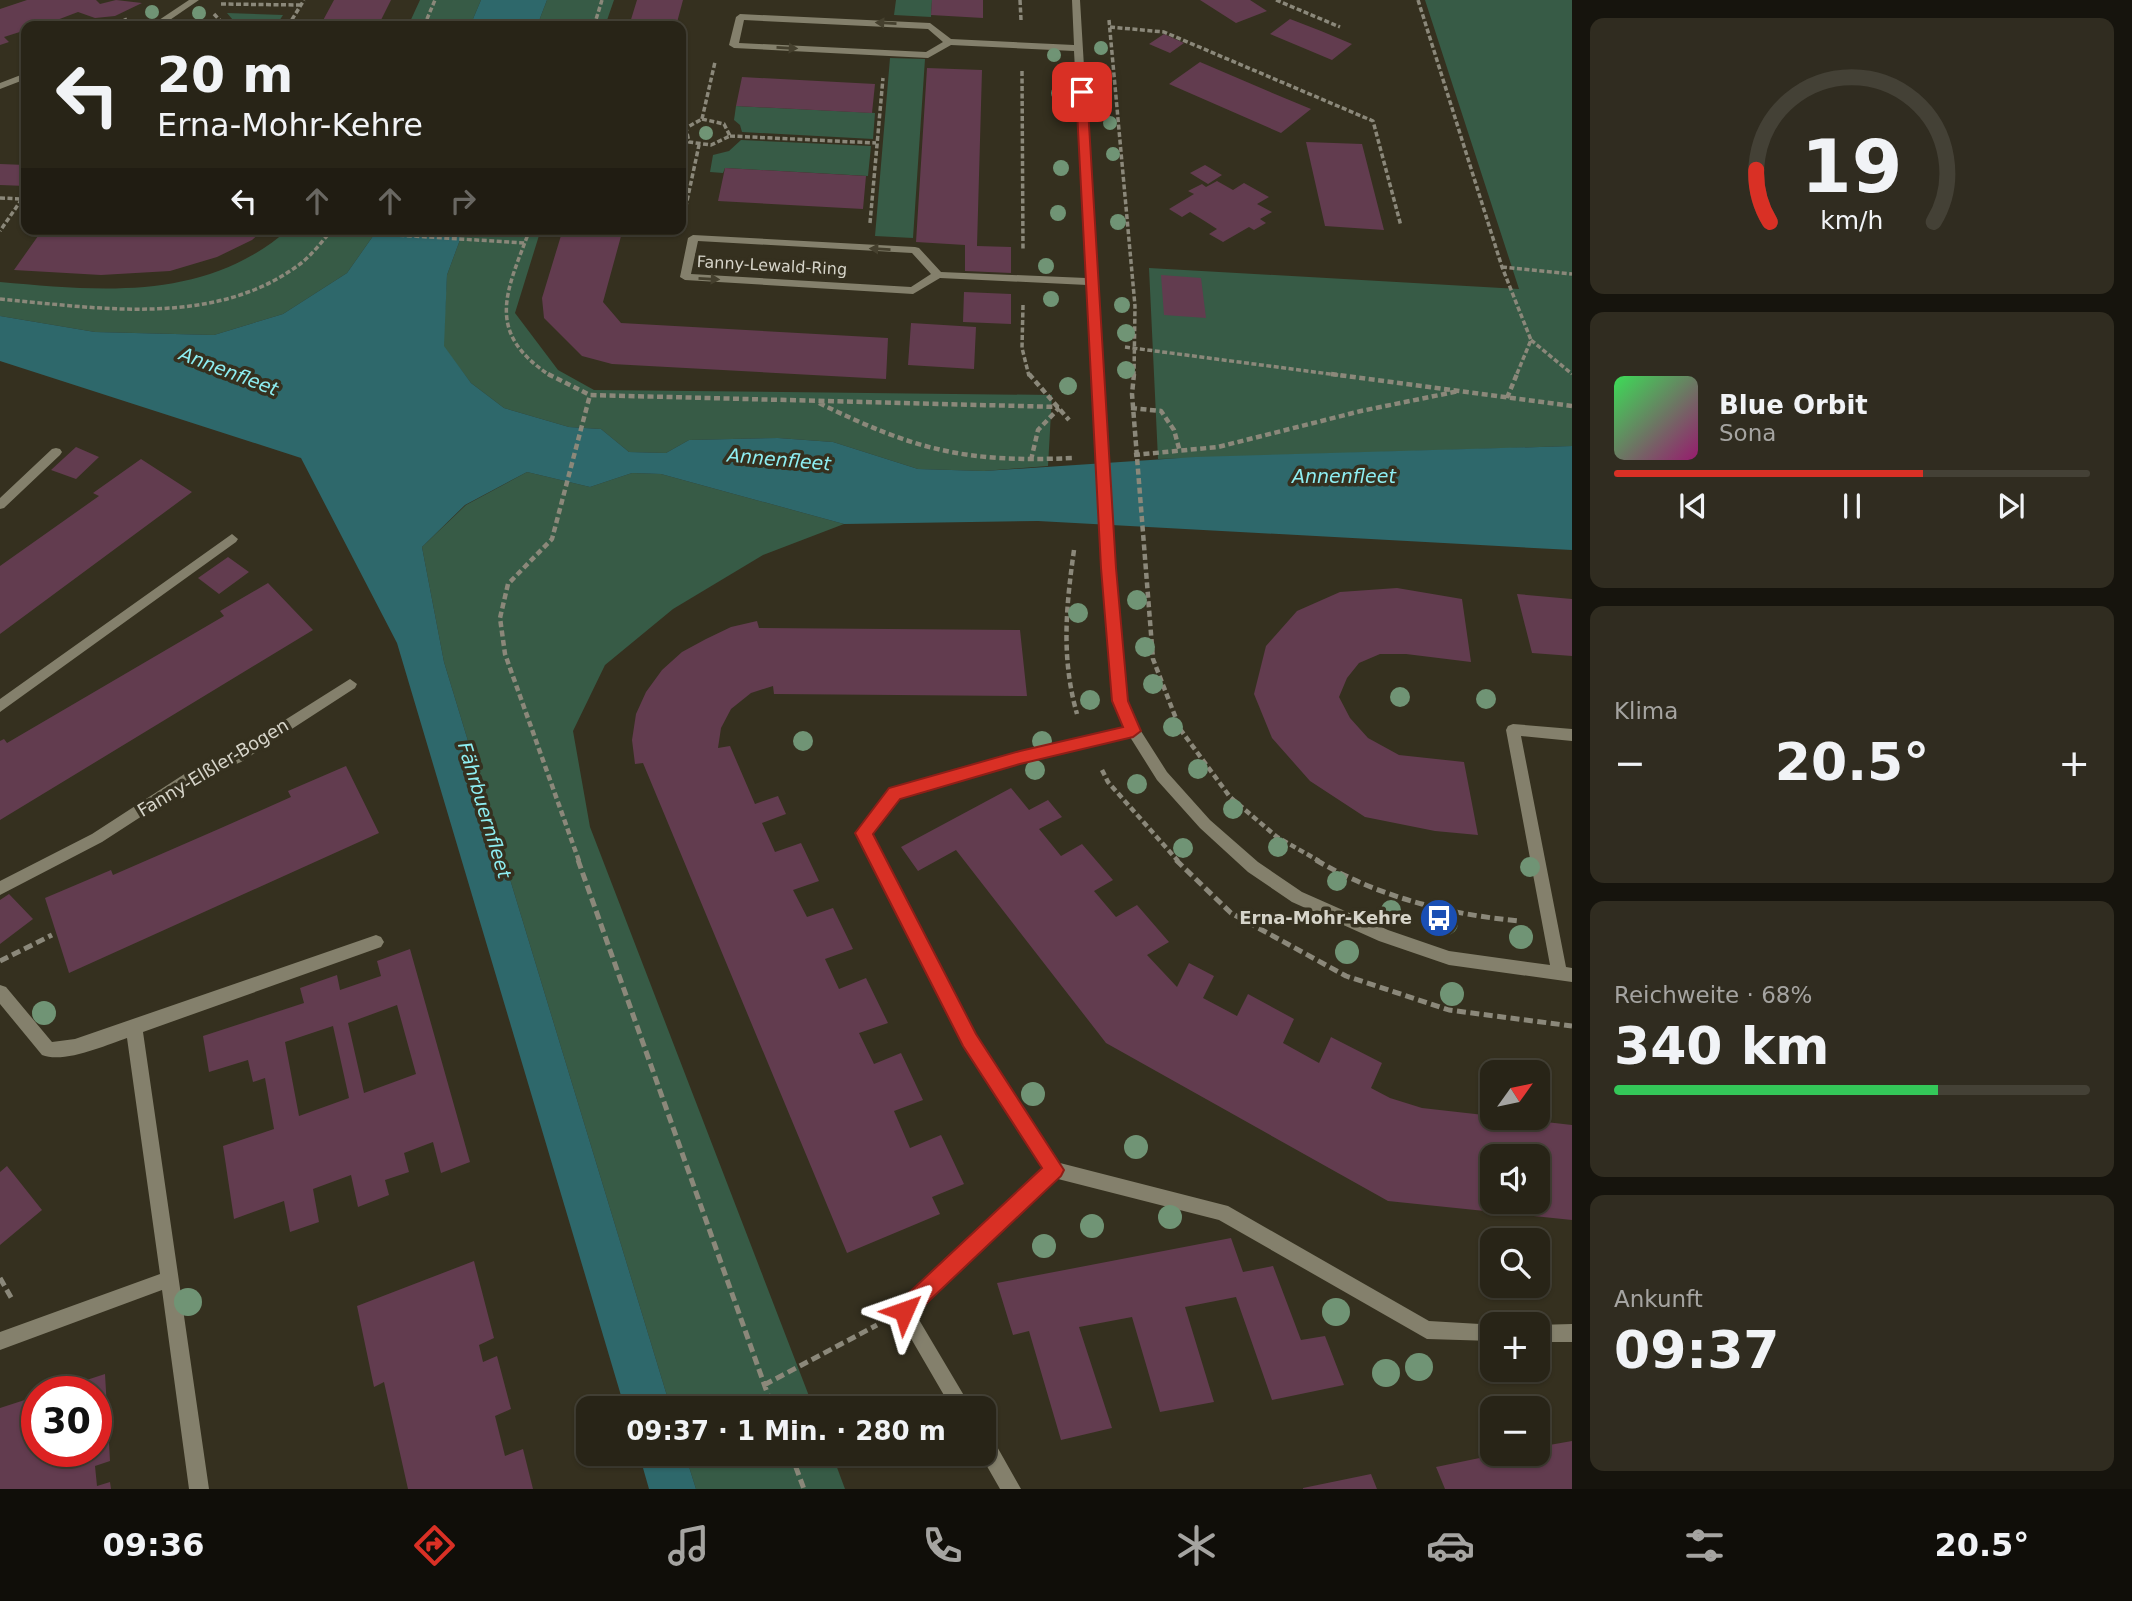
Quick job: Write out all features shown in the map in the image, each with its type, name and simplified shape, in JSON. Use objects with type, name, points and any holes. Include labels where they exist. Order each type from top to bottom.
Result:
[{"type":"street","points":[[1076,0],[1107,535],[1120,701],[1133,731],[1162,776],[1205,824],[1253,867],[1297,897],[1384,936],[1449,958],[1565,974],[1549,924],[1513,730],[1572,735]]},
{"type":"street","points":[[163,21],[194,1]]},
{"type":"street","points":[[949,42],[930,26],[740,17],[734,45],[928,55],[949,42],[1079,48]]},
{"type":"street","points":[[0,86],[21,78]]},
{"type":"street","name":"Fanny-Lewald-Ring","points":[[938,275],[915,250],[693,238],[685,277],[913,290],[938,275],[1093,282]]},
{"type":"street","points":[[0,505],[57,452]]},
{"type":"street","points":[[0,706],[232,539]]},
{"type":"street","name":"Fanny-Elßler-Bogen","points":[[0,888],[97,838],[191,777],[236,758],[350,684]]},
{"type":"street","points":[[1133,731],[1020,757],[894,793],[864,833],[969,1040],[1055,1170],[1222,1212],[1427,1330],[1480,1332]]},
{"type":"street","points":[[0,992],[48,1051],[75,1047],[134,1028],[376,942]]},
{"type":"street","points":[[134,1028],[199,1489]]},
{"type":"street","points":[[955,1396],[904,1311],[1055,1170]]},
{"type":"street","points":[[0,1341],[169,1279]]},
{"type":"street","points":[[1550,1333],[1572,1333]]},
{"type":"street","points":[[996,1463],[1011,1489]]},
{"type":"path","points":[[291,21],[304,0]]},
{"type":"path","points":[[426,21],[435,0]]},
{"type":"path","points":[[596,21],[602,0]]},
{"type":"path","points":[[1020,0],[1023,357],[1026,371],[1035,385],[1060,407]]},
{"type":"path","points":[[1276,0],[1340,27]]},
{"type":"path","points":[[1418,0],[1502,267],[1531,340],[1572,374]]},
{"type":"path","points":[[194,1],[300,5]]},
{"type":"path","points":[[214,14],[220,21]]},
{"type":"path","points":[[1401,226],[1373,121],[1164,32],[1110,27],[1136,348],[1133,408],[1153,659],[1180,729],[1230,797],[1278,836],[1337,872],[1391,897],[1475,917],[1549,924]]},
{"type":"path","points":[[868,248],[885,52]]},
{"type":"path","points":[[686,123],[691,124],[702,119],[722,122],[730,131],[730,136]]},
{"type":"path","points":[[686,133],[691,124]]},
{"type":"path","points":[[686,137],[689,142],[699,145],[718,144],[730,136],[876,143]]},
{"type":"path","points":[[686,206],[699,145]]},
{"type":"path","points":[[0,198],[21,199]]},
{"type":"path","points":[[0,231],[21,203]]},
{"type":"path","points":[[686,220],[693,238]]},
{"type":"path","points":[[1,300],[172,309],[217,302],[273,282],[307,259],[329,235]]},
{"type":"path","points":[[390,235],[525,243]]},
{"type":"path","points":[[528,235],[503,311],[516,346],[547,374],[590,395],[1133,408],[1161,411],[1174,430],[1180,452]]},
{"type":"path","points":[[1502,267],[1572,274]]},
{"type":"path","points":[[1507,398],[1531,340]]},
{"type":"path","points":[[1097,344],[1572,406]]},
{"type":"path","points":[[1129,455],[1218,447],[1361,411],[1459,391]]},
{"type":"path","points":[[590,395],[552,539],[508,584],[500,618],[505,654],[768,1396]]},
{"type":"path","points":[[815,401],[906,443],[993,461],[1078,458]]},
{"type":"path","points":[[1031,460],[1033,435],[1043,419],[1060,407]]},
{"type":"path","points":[[0,961],[52,935]]},
{"type":"path","points":[[764,1385],[904,1311]]},
{"type":"path","points":[[795,1466],[804,1489]]},
{"type":"green space","points":[[420,0],[481,0],[472,21],[410,21]]},
{"type":"green space","points":[[547,0],[614,0],[607,21],[539,21]]},
{"type":"green space","points":[[896,0],[932,0],[931,17],[894,15]]},
{"type":"green space","points":[[1425,0],[1572,0],[1572,446],[1158,459],[1149,268],[1519,289]]},
{"type":"green space","points":[[227,13],[283,15],[279,21],[234,21]]},
{"type":"green space","points":[[890,58],[925,59],[913,238],[875,236]]},
{"type":"green space","points":[[736,106],[875,113],[873,139],[742,132],[740,125],[734,120]]},
{"type":"green space","points":[[741,140],[871,146],[868,176],[725,168],[723,173],[710,172],[713,155],[729,151]]},
{"type":"green space","points":[[281,235],[374,235],[347,273],[283,314],[214,335],[95,332],[0,316],[0,282],[76,288],[151,286],[188,280],[223,269],[257,253]]},
{"type":"green space","points":[[462,235],[539,235],[515,313],[558,370],[594,390],[1052,395],[1048,466],[984,471],[918,469],[833,442],[778,438],[689,440],[666,453],[629,452],[601,429],[569,427],[504,408],[471,383],[443,346],[447,275]]},
{"type":"green space","points":[[527,472],[590,487],[632,473],[661,474],[844,524],[763,555],[673,609],[605,665],[573,731],[590,827],[809,1396],[667,1396],[444,662],[422,547],[466,505]]},
{"type":"green space","points":[[689,1466],[836,1466],[845,1489],[696,1489]]},
{"type":"water","points":[[481,0],[547,0],[539,21],[472,21]]},
{"type":"water","points":[[374,235],[462,235],[447,275],[444,346],[471,383],[504,408],[569,427],[601,429],[629,452],[666,453],[689,440],[778,438],[833,442],[918,469],[984,471],[1195,457],[1572,446],[1572,550],[1038,521],[844,524],[661,474],[632,473],[590,487],[527,472],[465,505],[422,547],[444,662],[667,1396],[621,1396],[397,643],[301,458],[0,361],[0,316],[95,332],[214,335],[283,314],[347,273]]},
{"type":"water","points":[[642,1466],[689,1466],[696,1489],[649,1489]]},
{"type":"building","points":[[27,0],[96,0],[100,4],[116,0],[142,3],[115,16],[95,18],[78,12],[58,21],[21,21],[21,32],[4,37],[9,42],[0,45],[0,9]]},
{"type":"building","points":[[334,0],[391,0],[380,21],[323,21]]},
{"type":"building","points":[[637,0],[683,0],[677,21],[631,21]]},
{"type":"building","points":[[932,0],[983,0],[983,18],[931,15]]},
{"type":"building","points":[[1200,0],[1250,0],[1267,11],[1236,23]]},
{"type":"building","points":[[1290,19],[1352,44],[1332,60],[1270,34]]},
{"type":"building","points":[[1164,34],[1184,43],[1170,53],[1149,44]]},
{"type":"building","points":[[1200,62],[1311,109],[1281,133],[1169,84]]},
{"type":"building","points":[[927,68],[982,70],[977,246],[1011,247],[1011,273],[965,271],[965,245],[916,242]]},
{"type":"building","points":[[742,77],[875,84],[872,113],[736,106]]},
{"type":"building","points":[[1306,142],[1362,144],[1384,230],[1325,226]]},
{"type":"building","points":[[0,164],[21,165],[21,186],[0,185]]},
{"type":"building","points":[[1205,165],[1222,175],[1208,184],[1190,173]]},
{"type":"building","points":[[725,168],[866,176],[863,209],[718,201]]},
{"type":"building","points":[[1217,181],[1233,190],[1244,183],[1269,197],[1257,204],[1272,212],[1260,219],[1266,223],[1254,230],[1249,227],[1223,242],[1209,234],[1217,229],[1190,212],[1182,217],[1169,209],[1194,194],[1188,191]]},
{"type":"building","points":[[39,235],[258,235],[217,257],[170,271],[101,275],[14,270]]},
{"type":"building","points":[[561,235],[621,235],[603,302],[621,323],[888,338],[886,379],[612,364],[582,356],[544,318],[542,298]]},
{"type":"building","points":[[1161,275],[1201,278],[1206,318],[1164,315]]},
{"type":"building","points":[[964,292],[1011,294],[1011,324],[963,322]]},
{"type":"building","points":[[911,323],[976,327],[974,369],[908,365]]},
{"type":"building","points":[[76,447],[99,457],[76,479],[51,470]]},
{"type":"building","points":[[141,459],[192,492],[0,634],[0,566],[99,496],[93,493]]},
{"type":"building","points":[[228,557],[249,572],[219,594],[198,578]]},
{"type":"building","points":[[268,583],[313,630],[0,820],[0,741],[4,739],[7,743],[224,616],[220,611]]},
{"type":"building","points":[[1397,588],[1462,599],[1471,662],[1406,654],[1380,654],[1359,663],[1347,678],[1339,697],[1350,718],[1368,738],[1399,755],[1464,762],[1478,835],[1435,831],[1365,817],[1310,781],[1272,738],[1254,694],[1266,646],[1297,611],[1340,592]]},
{"type":"building","points":[[1517,594],[1572,599],[1572,656],[1532,653]]},
{"type":"building","points":[[757,621],[759,628],[1020,630],[1027,696],[774,694],[773,686],[751,693],[731,709],[721,728],[718,748],[730,746],[755,804],[778,796],[786,814],[762,823],[775,852],[801,843],[819,881],[793,890],[807,917],[833,908],[853,949],[825,959],[839,989],[866,978],[888,1023],[859,1033],[874,1064],[901,1053],[923,1100],[894,1111],[910,1148],[941,1135],[964,1184],[932,1197],[940,1214],[847,1253],[643,763],[635,764],[632,740],[636,714],[646,692],[662,670],[682,652],[706,639],[731,627]]},
{"type":"building","points":[[346,766],[379,833],[69,973],[45,898],[111,870],[113,875],[221,828],[291,797],[288,791]]},
{"type":"building","points":[[1011,788],[1029,810],[1048,800],[1062,817],[1039,829],[1061,856],[1082,844],[1113,880],[1094,891],[1116,917],[1137,905],[1169,942],[1147,955],[1177,987],[1189,963],[1214,976],[1203,998],[1237,1016],[1248,994],[1294,1019],[1283,1043],[1319,1063],[1331,1037],[1382,1063],[1371,1088],[1390,1098],[1422,1108],[1480,1115],[1480,1130],[1550,1130],[1550,1123],[1572,1125],[1572,1220],[1514,1214],[1550,1214],[1550,1144],[1480,1144],[1480,1210],[1388,1201],[1106,1043],[956,850],[918,871],[901,847]]},
{"type":"building","points":[[9,894],[33,919],[0,944],[0,900]]},
{"type":"building","points":[[410,949],[470,1162],[441,1173],[433,1142],[404,1153],[409,1172],[385,1180],[389,1195],[358,1207],[351,1175],[313,1189],[319,1222],[290,1232],[284,1201],[234,1219],[223,1146],[274,1129],[265,1078],[253,1082],[248,1060],[209,1072],[203,1036],[304,1003],[300,988],[337,975],[340,990],[381,976],[377,961]],"holes":[[[397,1005],[416,1074],[364,1093],[348,1023]],[[333,1026],[349,1098],[299,1116],[285,1042]]]},
{"type":"building","points":[[7,1166],[42,1210],[0,1245],[0,1172]]},
{"type":"building","points":[[1231,1238],[1243,1272],[1273,1266],[1301,1340],[1325,1336],[1344,1385],[1272,1400],[1236,1297],[1185,1307],[1214,1402],[1160,1412],[1132,1317],[1079,1327],[1112,1428],[1061,1440],[1029,1331],[1013,1335],[997,1283]]},
{"type":"building","points":[[474,1261],[494,1338],[479,1345],[483,1362],[497,1356],[511,1409],[495,1416],[505,1456],[523,1449],[533,1489],[408,1489],[384,1382],[374,1387],[357,1306]]},
{"type":"building","points":[[21,1401],[21,1467],[95,1467],[97,1486],[110,1482],[111,1489],[0,1489],[0,1408]]},
{"type":"building","points":[[1572,1441],[1572,1489],[1445,1489],[1436,1467],[1480,1458],[1480,1466],[1550,1466],[1550,1445]]},
{"type":"building","points":[[1371,1474],[1377,1489],[1303,1489],[1303,1488]]},
{"type":"place","name":"Erna-Mohr-Kehre","points":[[1439,918]]},
{"type":"route","points":[[904,1311],[1055,1170],[969,1040],[864,833],[894,793],[1020,757],[1133,731],[1120,701],[1108,568],[1082,92]]},
{"type":"water label","name":"Annenfleet","points":[[229,371]]},
{"type":"water label","name":"Annenfleet","points":[[779,459]]},
{"type":"water label","name":"Annenfleet","points":[[1344,476]]},
{"type":"water label","name":"Fährbuernfleet","points":[[485,810]]}]
